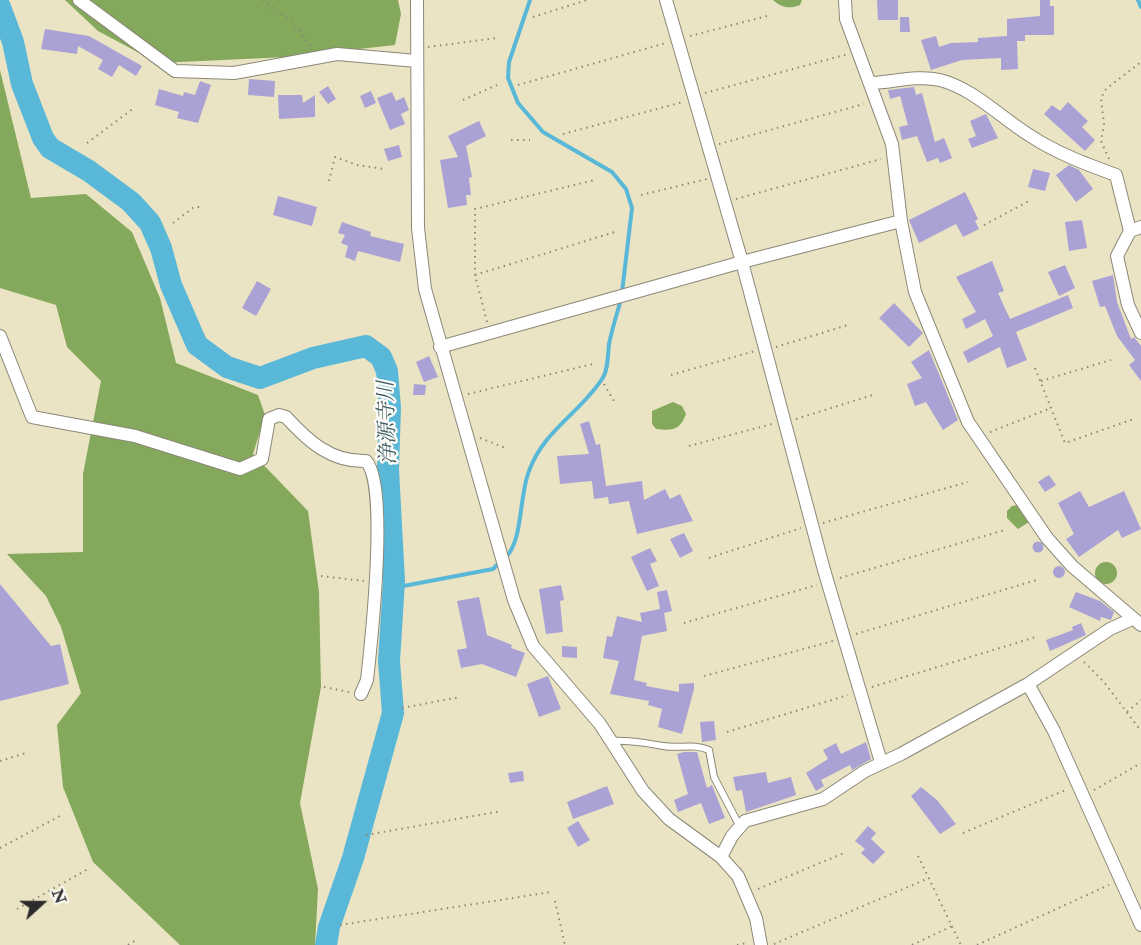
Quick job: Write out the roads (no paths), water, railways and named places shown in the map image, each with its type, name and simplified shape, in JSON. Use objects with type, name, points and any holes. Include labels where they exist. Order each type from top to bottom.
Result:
[{"type":"street","points":[[79,0],[175,71],[234,73],[337,54],[417,61]]},
{"type":"street","points":[[417,0],[418,228],[425,289],[514,600],[533,646],[600,724],[643,791],[677,825],[721,857],[738,876],[756,918],[761,945]]},
{"type":"street","points":[[666,0],[742,262],[824,570],[881,762]]},
{"type":"street","points":[[845,0],[846,19],[872,83],[892,144],[901,221],[915,292],[968,422],[1047,538],[1072,566],[1137,622]]},
{"type":"street","points":[[872,83],[914,78],[940,80],[994,108],[1028,135],[1067,157],[1116,175],[1135,229],[1118,256],[1128,305],[1141,333]]},
{"type":"street","points":[[440,347],[742,262],[901,221]]},
{"type":"street","points":[[0,336],[32,417],[135,436],[240,469],[262,459],[269,419],[279,415],[286,417],[324,452],[350,462],[366,462],[371,466],[376,504],[376,581],[367,680],[361,694]]},
{"type":"street","points":[[721,857],[745,821],[823,799],[881,762],[901,754],[1028,684],[1110,629],[1137,622]]},
{"type":"street","points":[[1028,684],[1054,731],[1141,925]]},
{"type":"lane","points":[[610,741],[639,740],[663,746],[697,745],[709,750],[714,777],[740,828]]},
{"type":"waterway","points":[[530,0],[509,62],[508,78],[518,103],[543,132],[612,172],[626,189],[632,208],[622,292]]},
{"type":"waterway","points":[[1138,0],[1141,7]]},
{"type":"waterway","name":"浄源寺川","points":[[0,7],[13,42],[22,84],[43,138],[50,148],[89,171],[131,202],[150,223],[161,248],[171,285],[197,345],[227,367],[260,378],[313,358],[366,346],[381,357],[387,371],[390,408],[388,469],[394,581],[389,661],[393,713],[353,858],[329,927],[326,945]]},
{"type":"waterway","points":[[506,557],[515,540],[526,481],[536,457],[553,433],[593,391],[604,376],[610,338],[621,299]]},
{"type":"waterway","points":[[393,588],[493,569],[500,562]]}]
